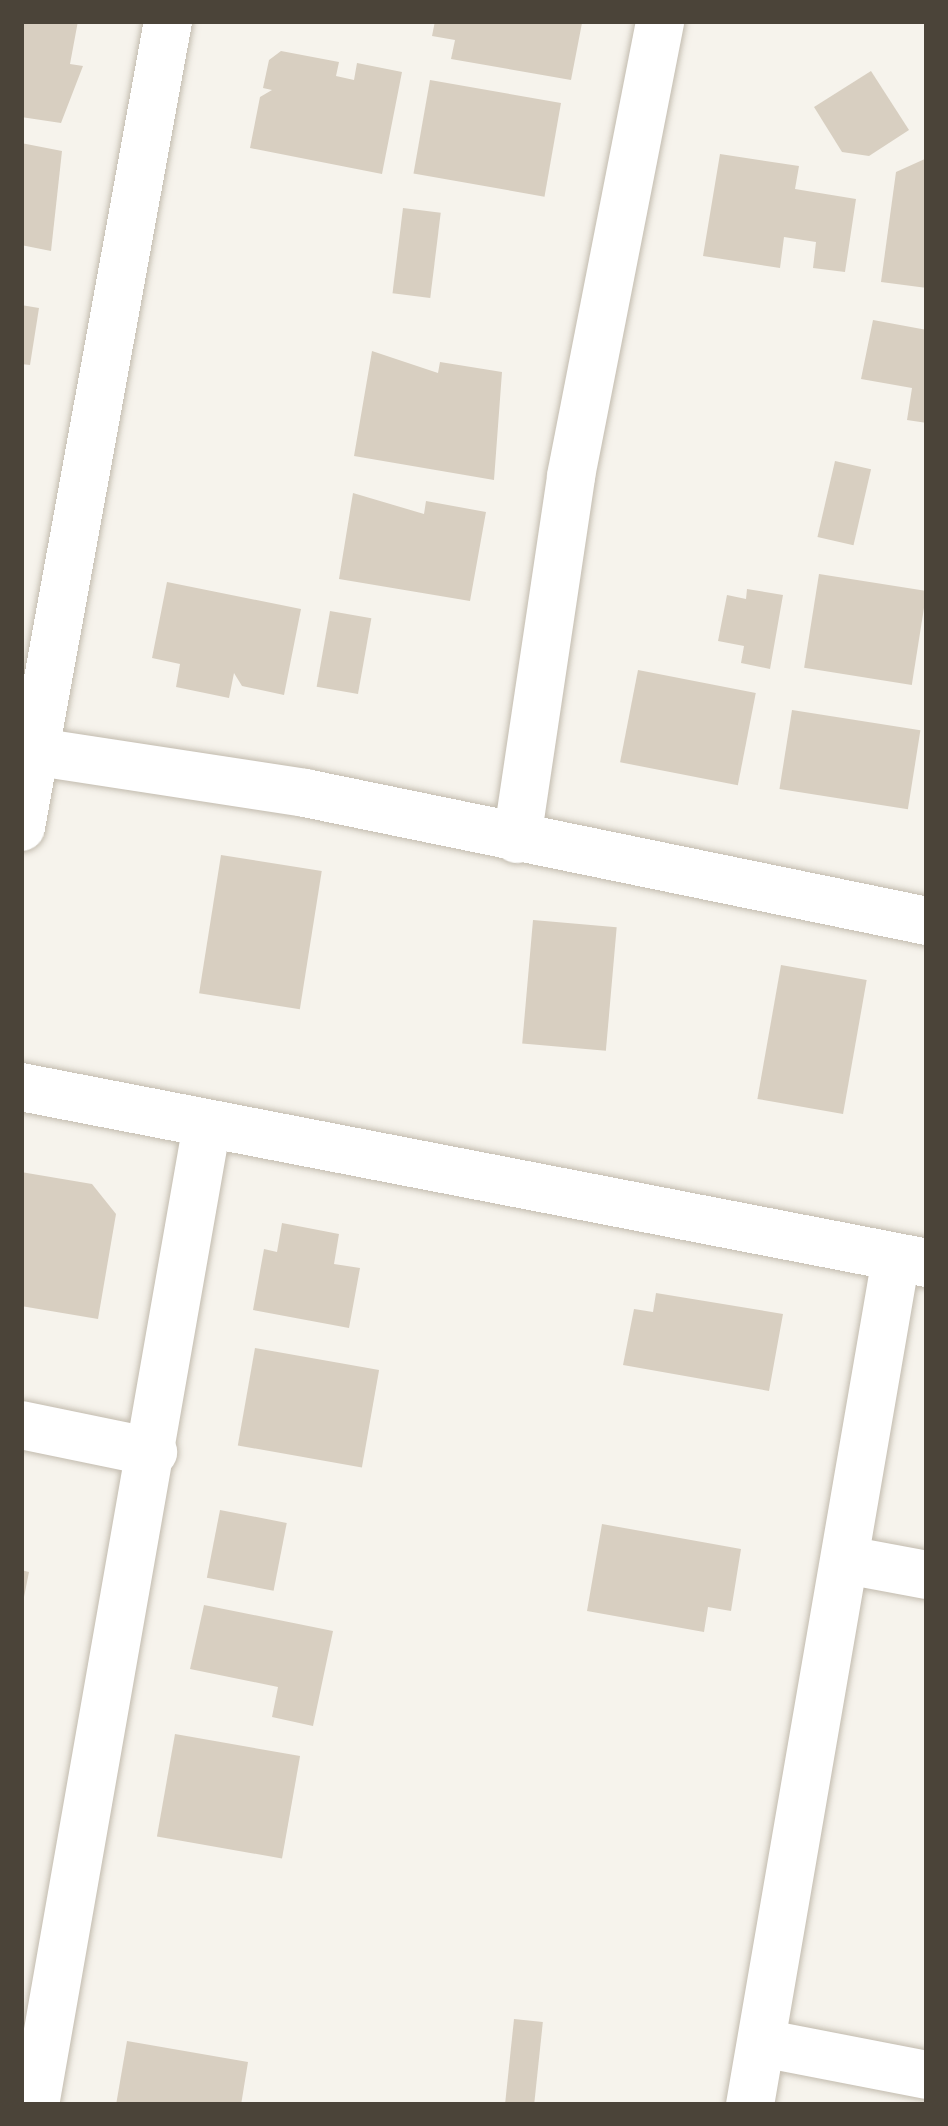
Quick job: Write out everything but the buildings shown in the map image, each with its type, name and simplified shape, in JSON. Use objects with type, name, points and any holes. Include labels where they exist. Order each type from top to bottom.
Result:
[{"type":"street","points":[[21,827],[168,21]]},
{"type":"street","points":[[517,839],[575,453],[660,21]]},
{"type":"street","points":[[38,752],[517,839],[927,921]]},
{"type":"street","points":[[21,1087],[912,1260],[750,2105]]},
{"type":"street","points":[[35,2105],[208,1125]]},
{"type":"street","points":[[21,1426],[153,1452]]},
{"type":"street","points":[[852,1561],[927,1575]]},
{"type":"street","points":[[762,2043],[927,2075]]}]
